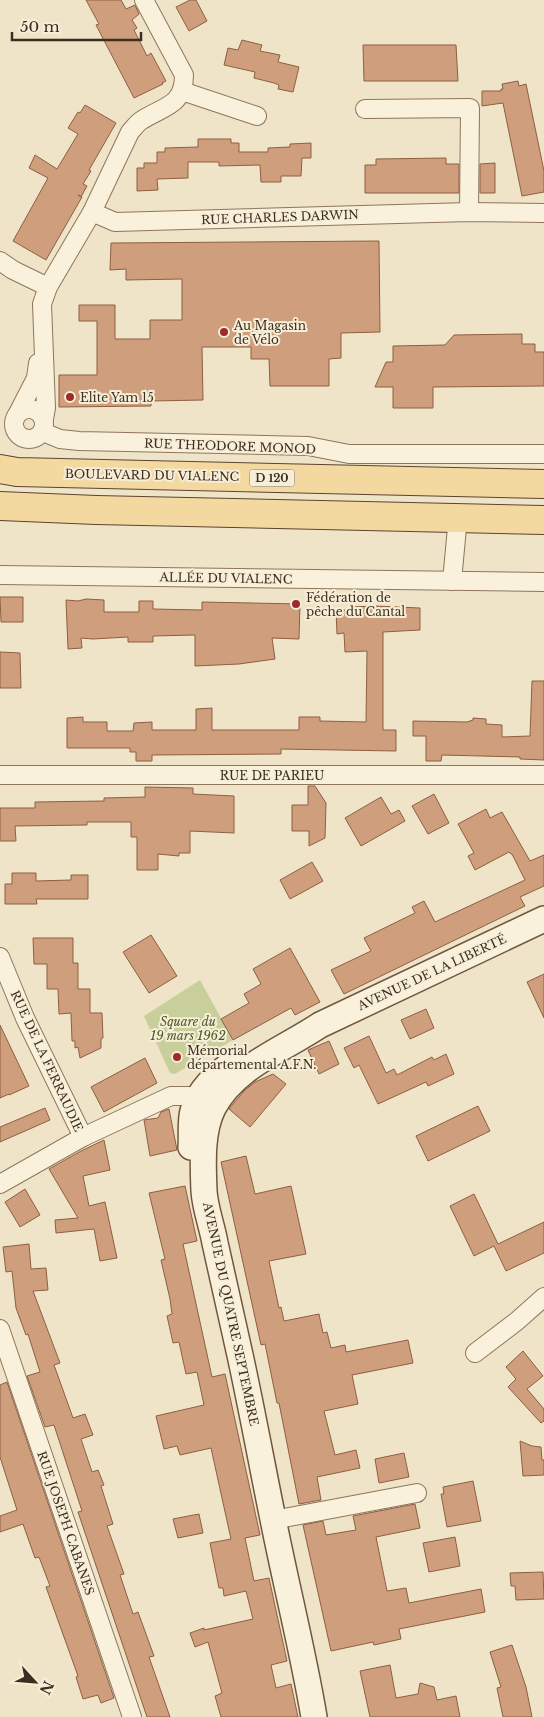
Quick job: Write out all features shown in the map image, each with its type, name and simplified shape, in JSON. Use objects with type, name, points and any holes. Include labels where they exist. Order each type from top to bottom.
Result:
[{"type":"main road","name":"BOULEVARD DU VIALENC","points":[[0,469],[16,472],[347,473],[544,484]]},
{"type":"main road","points":[[0,506],[96,510],[544,520]]},
{"type":"street","points":[[42,330],[36,378],[14,424],[15,430],[21,437],[30,440],[40,436],[46,408],[42,304],[48,287],[92,212],[130,132],[140,122],[174,103],[184,86],[184,75],[144,0]]},
{"type":"street","points":[[182,91],[256,116]]},
{"type":"street","points":[[365,109],[470,108],[469,212]]},
{"type":"street","name":"RUE CHARLES DARWIN","points":[[92,212],[115,222],[469,212],[544,213]]},
{"type":"street","points":[[0,261],[13,270],[48,287]]},
{"type":"street","points":[[17,415],[25,410],[34,410],[38,412],[43,426]]},
{"type":"street","name":"RUE THEODORE MONOD","points":[[43,426],[60,439],[79,441],[308,446],[349,454],[544,454]]},
{"type":"street","name":"RUE THEODORE MONOD","points":[[347,473],[357,460],[397,460],[418,454]]},
{"type":"street","points":[[452,581],[458,517]]},
{"type":"street","name":"ALLÉE DU VIALENC","points":[[0,575],[544,582]]},
{"type":"street","name":"RUE DE PARIEU","points":[[0,775],[544,775]]},
{"type":"street","name":"AVENUE DE LA LIBERTÉ","points":[[206,1104],[263,1058],[300,1039],[320,1025],[544,919]]},
{"type":"street","name":"RUE DE LA FERRAUDIE","points":[[0,957],[25,1018],[83,1137]]},
{"type":"street","name":"AVENUE DE LA LIBERTÉ","points":[[0,1184],[83,1137],[172,1096],[243,1056],[296,1030],[320,1025]]},
{"type":"street","name":"AVENUE DE LA LIBERTÉ","points":[[206,1104],[206,1087],[222,1070],[243,1056]]},
{"type":"street","points":[[172,1096],[189,1096],[206,1104]]},
{"type":"street","name":"AVENUE DU QUATRE SEPTEMBRE","points":[[206,1104],[204,1193],[254,1418],[314,1717]]},
{"type":"street","points":[[474,1352],[516,1321],[544,1297]]},
{"type":"street","name":"RUE JOSEPH CABANES","points":[[0,1329],[132,1717]]},
{"type":"street","points":[[273,1520],[417,1492]]},
{"type":"green space","name":"Square du 19 mars 1962","points":[[200,980],[233,1040],[175,1074],[170,1073],[144,1016]]},
{"type":"building","points":[[86,0],[121,0],[126,9],[135,5],[139,14],[132,20],[137,28],[134,30],[147,56],[151,53],[166,81],[163,84],[134,98],[96,25],[99,24]]},
{"type":"building","points":[[190,0],[196,0],[207,21],[189,31],[176,7]]},
{"type":"building","points":[[242,40],[262,45],[260,51],[280,55],[278,62],[299,67],[293,92],[278,89],[279,85],[254,78],[255,72],[224,65],[228,48],[238,50]]},
{"type":"building","points":[[363,45],[456,45],[458,81],[364,81]]},
{"type":"building","points":[[518,81],[519,86],[526,84],[544,171],[544,192],[522,196],[503,103],[482,106],[482,91],[501,91],[503,89],[502,84]]},
{"type":"building","points":[[85,105],[116,123],[89,170],[91,171],[83,184],[87,186],[46,260],[13,241],[48,178],[29,168],[35,155],[57,169],[78,134],[68,128]]},
{"type":"building","points":[[198,139],[231,139],[231,143],[239,143],[239,152],[268,152],[268,148],[290,147],[290,144],[311,143],[311,158],[302,158],[301,176],[281,176],[281,182],[261,182],[260,165],[219,166],[219,162],[188,162],[188,178],[157,179],[158,190],[137,191],[137,168],[144,168],[144,163],[157,163],[157,152],[165,152],[165,148],[198,147]]},
{"type":"building","points":[[446,158],[446,164],[459,164],[459,193],[365,193],[365,165],[376,165],[376,159]]},
{"type":"building","points":[[495,163],[495,193],[480,193],[480,164]]},
{"type":"building","points":[[379,241],[380,332],[341,333],[341,358],[329,359],[329,386],[270,386],[269,359],[251,359],[251,347],[202,347],[203,400],[151,401],[151,406],[59,407],[59,375],[97,375],[97,321],[79,321],[79,305],[115,305],[115,339],[150,339],[150,320],[182,320],[182,279],[126,280],[126,269],[110,270],[111,243]]},
{"type":"building","points":[[522,334],[522,344],[535,344],[535,352],[544,352],[544,386],[433,387],[433,408],[393,408],[393,387],[375,387],[386,362],[393,362],[393,346],[445,345],[454,335]]},
{"type":"building","points":[[0,597],[23,597],[23,622],[1,622]]},
{"type":"building","points":[[86,599],[104,600],[104,612],[139,612],[139,601],[153,601],[153,609],[202,610],[202,602],[300,604],[299,639],[272,638],[275,659],[239,664],[195,666],[195,635],[153,636],[153,642],[128,642],[128,637],[81,638],[82,648],[68,649],[66,600],[78,601]]},
{"type":"building","points":[[351,607],[420,608],[420,630],[383,632],[383,730],[396,730],[396,751],[281,749],[281,754],[152,755],[152,761],[136,761],[136,752],[130,752],[130,748],[67,748],[67,718],[83,717],[83,722],[107,722],[107,731],[133,731],[134,723],[152,722],[152,730],[196,730],[196,709],[212,708],[212,730],[299,730],[299,717],[320,717],[320,721],[366,722],[367,651],[345,652],[344,633],[337,634],[336,610],[351,610]]},
{"type":"building","points":[[0,652],[20,653],[21,688],[0,688]]},
{"type":"building","points":[[532,681],[544,681],[544,760],[520,759],[520,757],[442,755],[441,761],[426,761],[426,736],[413,736],[413,721],[467,722],[473,720],[473,718],[486,719],[486,724],[502,725],[502,737],[530,736]]},
{"type":"building","points":[[308,786],[315,786],[326,803],[325,838],[309,846],[309,831],[292,831],[292,805],[308,805]]},
{"type":"building","points":[[145,787],[193,788],[193,794],[234,796],[234,833],[190,831],[190,853],[179,853],[179,856],[158,854],[158,870],[137,870],[137,837],[131,837],[131,822],[87,822],[87,825],[15,826],[16,841],[0,841],[0,808],[35,808],[35,802],[104,801],[104,798],[145,797]]},
{"type":"building","points":[[434,794],[449,823],[428,834],[412,806]]},
{"type":"building","points":[[381,797],[391,814],[399,810],[405,821],[361,846],[345,818]]},
{"type":"building","points":[[486,809],[490,818],[502,812],[530,861],[544,855],[544,886],[520,897],[525,906],[344,994],[331,970],[371,951],[364,938],[415,913],[412,907],[424,901],[435,922],[525,880],[512,854],[509,852],[475,870],[468,856],[474,853],[458,824]]},
{"type":"building","points":[[312,862],[323,881],[290,899],[280,880]]},
{"type":"building","points":[[12,873],[36,873],[36,881],[71,880],[71,875],[88,875],[88,899],[36,899],[37,904],[5,904],[5,884],[12,884]]},
{"type":"building","points":[[151,935],[177,976],[149,993],[123,952]]},
{"type":"building","points":[[33,938],[73,938],[73,963],[78,963],[78,989],[90,989],[90,1013],[102,1013],[103,1038],[101,1039],[101,1048],[80,1058],[78,1047],[75,1048],[75,1041],[72,1041],[71,1013],[59,1014],[58,989],[47,989],[47,964],[34,964]]},
{"type":"building","points":[[290,948],[320,1002],[295,1015],[291,1008],[233,1040],[221,1019],[249,1003],[244,994],[261,984],[253,969]]},
{"type":"building","points":[[544,974],[544,1018],[527,982]]},
{"type":"building","points":[[426,1009],[434,1028],[410,1039],[401,1020]]},
{"type":"building","points":[[0,1025],[29,1086],[0,1098]]},
{"type":"building","points":[[369,1036],[386,1073],[394,1069],[397,1075],[432,1057],[434,1060],[446,1054],[454,1074],[428,1086],[426,1082],[378,1104],[359,1065],[354,1068],[344,1048]]},
{"type":"building","points":[[329,1041],[339,1064],[319,1074],[308,1050]]},
{"type":"building","points":[[145,1058],[157,1083],[104,1112],[91,1087]]},
{"type":"building","points":[[273,1074],[286,1084],[250,1127],[229,1109],[244,1091],[255,1082]]},
{"type":"building","points":[[478,1106],[490,1131],[428,1161],[416,1136]]},
{"type":"building","points":[[45,1108],[50,1120],[0,1142],[0,1127]]},
{"type":"building","points":[[169,1109],[177,1150],[150,1156],[144,1120],[158,1118],[161,1112]]},
{"type":"building","points":[[104,1140],[110,1170],[83,1176],[89,1206],[105,1202],[117,1258],[100,1261],[94,1229],[56,1233],[55,1220],[78,1218],[49,1169]]},
{"type":"building","points":[[246,1156],[255,1194],[291,1186],[306,1254],[269,1261],[279,1308],[281,1307],[284,1321],[319,1314],[323,1333],[327,1332],[331,1348],[345,1345],[346,1352],[408,1340],[413,1363],[352,1375],[358,1404],[324,1411],[335,1455],[356,1450],[360,1468],[317,1477],[321,1500],[299,1504],[279,1403],[277,1403],[265,1344],[261,1345],[221,1162]]},
{"type":"building","points":[[185,1186],[197,1241],[183,1244],[212,1377],[225,1374],[260,1535],[245,1538],[254,1581],[269,1578],[287,1661],[271,1665],[276,1688],[291,1684],[298,1717],[221,1717],[215,1696],[222,1693],[208,1642],[195,1647],[190,1633],[204,1628],[204,1630],[253,1619],[246,1591],[224,1596],[223,1588],[219,1588],[210,1543],[231,1539],[211,1448],[180,1455],[177,1446],[164,1449],[156,1416],[204,1405],[197,1372],[186,1374],[179,1342],[173,1343],[167,1316],[172,1314],[170,1299],[161,1260],[165,1259],[149,1193]]},
{"type":"building","points":[[25,1189],[40,1215],[20,1227],[5,1202]]},
{"type":"building","points":[[474,1194],[498,1244],[544,1222],[544,1253],[506,1271],[494,1246],[474,1256],[450,1206]]},
{"type":"building","points":[[29,1244],[31,1269],[46,1268],[48,1290],[33,1291],[60,1363],[54,1365],[73,1418],[85,1414],[93,1435],[81,1439],[92,1472],[98,1470],[104,1485],[101,1486],[113,1524],[107,1526],[124,1574],[120,1575],[133,1614],[138,1612],[154,1656],[149,1657],[170,1717],[147,1717],[78,1512],[82,1511],[54,1425],[45,1427],[27,1376],[40,1372],[28,1334],[26,1335],[16,1308],[12,1271],[6,1272],[3,1247]]},
{"type":"building","points":[[523,1351],[543,1376],[527,1389],[544,1409],[544,1421],[541,1423],[508,1387],[516,1379],[506,1367]]},
{"type":"building","points":[[7,1382],[114,1698],[101,1703],[98,1695],[83,1699],[76,1677],[78,1676],[46,1587],[50,1586],[39,1557],[35,1558],[23,1524],[0,1532],[0,1516],[17,1510],[0,1457],[0,1385]]},
{"type":"building","points":[[520,1441],[532,1446],[541,1447],[542,1460],[544,1460],[544,1475],[523,1476]]},
{"type":"building","points":[[404,1453],[409,1477],[379,1483],[375,1459]]},
{"type":"building","points":[[473,1481],[481,1521],[447,1527],[441,1494],[444,1494],[443,1487]]},
{"type":"building","points":[[415,1504],[420,1528],[376,1537],[387,1591],[406,1588],[409,1603],[481,1589],[485,1612],[399,1629],[401,1639],[374,1645],[373,1642],[331,1651],[303,1525],[323,1521],[326,1535],[356,1530],[353,1516]]},
{"type":"building","points":[[199,1514],[203,1533],[178,1538],[173,1519]]},
{"type":"building","points":[[455,1537],[460,1566],[429,1572],[423,1543]]},
{"type":"building","points":[[543,1572],[544,1599],[516,1600],[515,1586],[511,1586],[510,1573]]},
{"type":"building","points":[[512,1645],[526,1687],[532,1717],[503,1717],[497,1688],[501,1687],[490,1652]]},
{"type":"building","points":[[390,1665],[396,1698],[418,1694],[420,1683],[434,1687],[437,1700],[456,1696],[460,1717],[370,1717],[360,1671]]},
{"type":"place","name":"Au Magasin de Vélo","points":[[224,332]]},
{"type":"place","name":"Elite Yam 15","points":[[70,397]]},
{"type":"place","name":"Fédération de pêche du Cantal","points":[[296,604]]},
{"type":"place","name":"Mémorial départemental A.F.N.","points":[[177,1057]]}]
